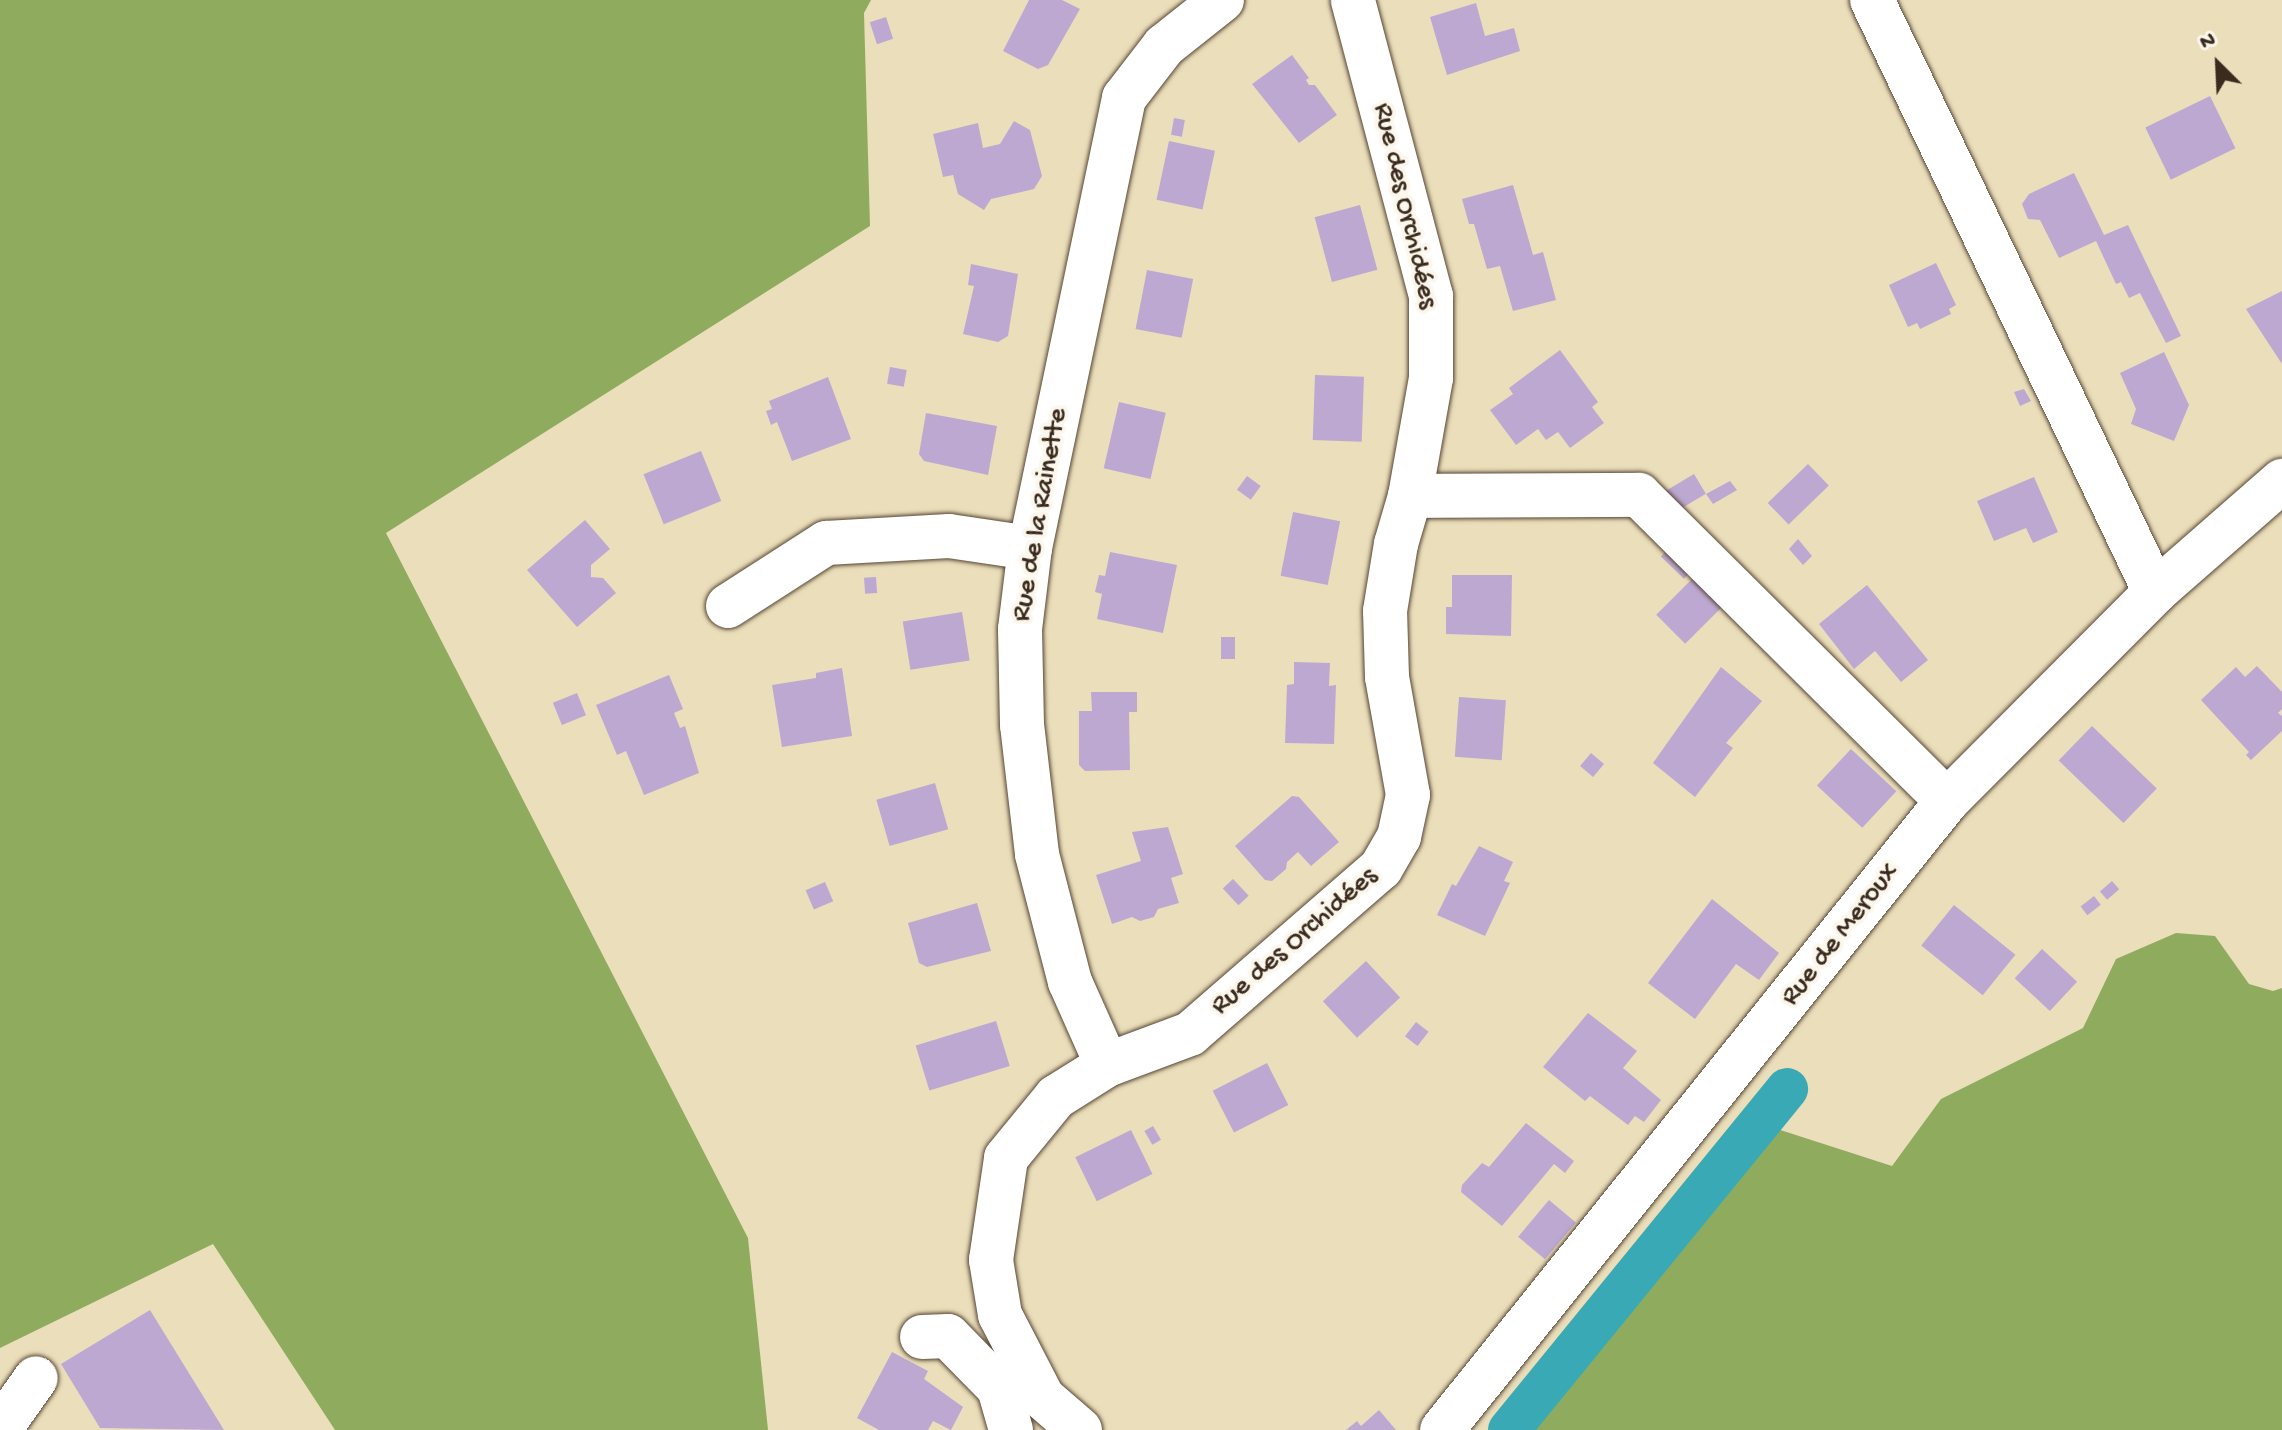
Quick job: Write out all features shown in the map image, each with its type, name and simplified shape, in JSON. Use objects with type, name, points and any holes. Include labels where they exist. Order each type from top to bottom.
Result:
[{"type":"street","name":"Rue de la Rainette","points":[[1107,1065],[1070,982],[1037,854],[1022,725],[1020,629],[1030,548],[1124,98],[1164,46],[1222,0]]},
{"type":"street","name":"Rue des Orchidées","points":[[1080,1430],[1043,1398],[1000,1315],[991,1260],[1006,1158],[1056,1097],[1107,1065],[1190,1034],[1381,868],[1393,847],[1408,795],[1387,677],[1385,611],[1431,378],[1431,296],[1353,0]]},
{"type":"street","points":[[1875,1],[2155,592]]},
{"type":"street","name":"Rue de Meroux","points":[[1442,1430],[1947,801],[2155,592],[2282,481]]},
{"type":"street","points":[[1410,496],[1639,495],[1947,801]]},
{"type":"street","points":[[728,606],[826,543],[949,536],[1030,548]]},
{"type":"street","points":[[922,1337],[948,1336],[999,1388],[1011,1430]]},
{"type":"street","points":[[0,1429],[36,1378]]},
{"type":"green space","points":[[0,0],[871,0],[864,13],[870,226],[386,533],[748,1238],[768,1430],[335,1430],[213,1244],[0,1348]]},
{"type":"green space","points":[[2176,933],[2215,936],[2249,984],[2273,991],[2282,988],[2282,1430],[1492,1430],[1724,1144],[1774,1128],[1892,1166],[1941,1099],[2083,1028],[2116,959]]},
{"type":"building","points":[[1029,0],[1062,0],[1080,9],[1048,65],[1038,69],[1003,51]]},
{"type":"building","points":[[1476,3],[1485,36],[1514,28],[1520,51],[1447,75],[1430,17]]},
{"type":"building","points":[[886,17],[893,39],[877,44],[870,22]]},
{"type":"building","points":[[1292,55],[1309,78],[1306,80],[1309,85],[1315,85],[1337,115],[1299,143],[1252,84]]},
{"type":"building","points":[[2210,96],[2235,148],[2171,180],[2145,128]]},
{"type":"building","points":[[1174,118],[1185,120],[1182,137],[1171,135]]},
{"type":"building","points":[[1014,121],[1030,130],[1042,176],[1034,189],[991,199],[984,210],[958,194],[953,175],[943,177],[933,134],[978,123],[983,148],[1000,144]]},
{"type":"building","points":[[1169,141],[1215,151],[1202,209],[1157,200]]},
{"type":"building","points":[[2074,173],[2104,235],[2128,225],[2181,336],[2166,343],[2140,293],[2129,298],[2121,282],[2116,284],[2096,241],[2059,258],[2040,220],[2028,219],[2022,204],[2029,194]]},
{"type":"building","points":[[1513,185],[1533,255],[1543,252],[1556,300],[1513,311],[1500,266],[1487,269],[1474,224],[1469,224],[1462,199]]},
{"type":"building","points":[[1360,205],[1377,270],[1332,282],[1315,217]]},
{"type":"building","points":[[1936,263],[1956,305],[1949,309],[1951,314],[1920,329],[1917,323],[1908,327],[1889,285]]},
{"type":"building","points":[[971,264],[1018,274],[1008,336],[998,342],[963,334],[974,286],[968,285]]},
{"type":"building","points":[[1147,270],[1193,279],[1182,338],[1136,329]]},
{"type":"building","points":[[2282,291],[2282,364],[2246,309]]},
{"type":"building","points":[[1560,350],[1598,402],[1592,407],[1604,423],[1570,448],[1558,432],[1546,440],[1538,429],[1516,445],[1490,410],[1513,394],[1509,388]]},
{"type":"building","points":[[2164,352],[2189,405],[2174,441],[2131,424],[2136,409],[2120,373]]},
{"type":"building","points":[[890,367],[907,370],[904,387],[887,384]]},
{"type":"building","points":[[1315,375],[1364,377],[1362,442],[1313,440]]},
{"type":"building","points":[[828,377],[851,439],[792,461],[777,422],[771,425],[766,411],[772,409],[769,401]]},
{"type":"building","points":[[2024,389],[2031,401],[2020,406],[2014,392]]},
{"type":"building","points":[[1119,402],[1166,413],[1150,479],[1104,468]]},
{"type":"building","points":[[926,413],[997,426],[988,475],[924,461],[919,454]]},
{"type":"building","points":[[701,451],[721,501],[664,524],[644,474]]},
{"type":"building","points":[[1808,464],[1829,486],[1789,524],[1768,503]]},
{"type":"building","points":[[1694,474],[1706,494],[1672,514],[1661,494]]},
{"type":"building","points":[[1247,476],[1261,486],[1251,500],[1237,490]]},
{"type":"building","points":[[2034,477],[2058,532],[2033,543],[2026,528],[1994,541],[1977,501]]},
{"type":"building","points":[[1730,481],[1737,490],[1713,504],[1706,494]]},
{"type":"building","points":[[1293,512],[1340,521],[1328,585],[1281,576]]},
{"type":"building","points":[[585,520],[610,549],[591,565],[591,577],[603,578],[616,593],[577,627],[527,570]]},
{"type":"building","points":[[1798,539],[1812,556],[1803,565],[1789,549]]},
{"type":"building","points":[[1672,545],[1695,567],[1684,579],[1661,557]]},
{"type":"building","points":[[1110,552],[1177,565],[1163,633],[1097,619],[1102,594],[1095,592],[1099,575],[1105,576]]},
{"type":"building","points":[[1452,575],[1512,575],[1511,636],[1446,634],[1446,607],[1452,607]]},
{"type":"building","points":[[876,577],[877,593],[865,594],[864,578]]},
{"type":"building","points":[[1693,578],[1722,607],[1685,644],[1656,615]]},
{"type":"building","points":[[1867,585],[1928,660],[1901,682],[1875,651],[1854,669],[1819,624]]},
{"type":"building","points":[[962,612],[970,660],[910,670],[903,621]]},
{"type":"building","points":[[1221,637],[1235,637],[1235,659],[1221,659]]},
{"type":"building","points":[[1294,662],[1330,663],[1329,686],[1336,685],[1334,744],[1285,743],[1287,685],[1294,684]]},
{"type":"building","points":[[2257,666],[2282,692],[2282,709],[2278,713],[2282,716],[2282,731],[2251,760],[2246,755],[2249,752],[2201,700],[2236,667],[2245,677]]},
{"type":"building","points":[[1721,667],[1762,701],[1726,743],[1733,748],[1695,797],[1653,763]]},
{"type":"building","points":[[842,668],[852,736],[782,747],[772,685],[816,678],[816,673]]},
{"type":"building","points":[[669,675],[683,709],[674,713],[680,728],[685,726],[699,773],[644,795],[626,751],[617,755],[596,705]]},
{"type":"building","points":[[1091,692],[1137,692],[1137,712],[1129,712],[1130,770],[1085,771],[1079,765],[1079,711],[1092,711]]},
{"type":"building","points":[[577,693],[586,715],[562,725],[553,703]]},
{"type":"building","points":[[1459,697],[1506,700],[1502,760],[1455,757]]},
{"type":"building","points":[[2092,726],[2157,789],[2123,823],[2059,761]]},
{"type":"building","points":[[1851,749],[1896,791],[1862,828],[1817,786]]},
{"type":"building","points":[[1591,753],[1604,764],[1593,777],[1580,766]]},
{"type":"building","points":[[935,783],[948,829],[890,846],[876,800]]},
{"type":"building","points":[[1292,796],[1299,797],[1339,842],[1311,866],[1298,852],[1287,862],[1286,869],[1272,881],[1265,880],[1235,846]]},
{"type":"building","points":[[1168,827],[1183,874],[1171,878],[1179,903],[1158,909],[1154,917],[1140,921],[1132,917],[1112,924],[1096,875],[1141,861],[1132,832]]},
{"type":"building","points":[[1479,846],[1513,862],[1504,881],[1510,883],[1485,936],[1437,915],[1452,884],[1456,886]]},
{"type":"building","points":[[1233,879],[1249,896],[1238,905],[1223,889]]},
{"type":"building","points":[[2112,881],[2119,889],[2107,900],[2100,891]]},
{"type":"building","points":[[825,882],[833,901],[814,910],[806,890]]},
{"type":"building","points":[[2094,896],[2101,905],[2087,915],[2081,906]]},
{"type":"building","points":[[1712,899],[1779,953],[1759,980],[1736,964],[1695,1019],[1648,983]]},
{"type":"building","points":[[977,903],[991,951],[927,967],[919,963],[908,923]]},
{"type":"building","points":[[1954,905],[2015,955],[1983,995],[1921,945]]},
{"type":"building","points":[[2042,949],[2077,982],[2050,1011],[2015,978]]},
{"type":"building","points":[[1366,961],[1400,998],[1357,1038],[1323,1001]]},
{"type":"building","points":[[1588,1013],[1637,1051],[1623,1068],[1661,1100],[1644,1122],[1635,1116],[1628,1125],[1590,1096],[1585,1101],[1543,1067]]},
{"type":"building","points":[[996,1021],[1010,1066],[929,1091],[916,1046]]},
{"type":"building","points":[[1416,1022],[1429,1032],[1418,1046],[1405,1036]]},
{"type":"building","points":[[1267,1063],[1288,1105],[1234,1133],[1213,1091]]},
{"type":"building","points":[[1526,1123],[1574,1161],[1565,1173],[1554,1164],[1502,1226],[1461,1192],[1462,1185],[1482,1163],[1489,1167]]},
{"type":"building","points":[[1153,1126],[1161,1140],[1152,1145],[1144,1131]]},
{"type":"building","points":[[1131,1130],[1152,1174],[1097,1201],[1075,1157]]},
{"type":"building","points":[[1549,1200],[1576,1222],[1545,1259],[1518,1237]]},
{"type":"building","points":[[150,1310],[224,1430],[100,1428],[61,1364]]},
{"type":"building","points":[[892,1352],[928,1371],[924,1379],[963,1407],[951,1430],[933,1421],[928,1430],[879,1430],[857,1418]]},
{"type":"building","points":[[1379,1410],[1396,1430],[1346,1430],[1357,1421],[1361,1426]]},
{"type":"waterway","points":[[1509,1430],[1787,1089]]}]
